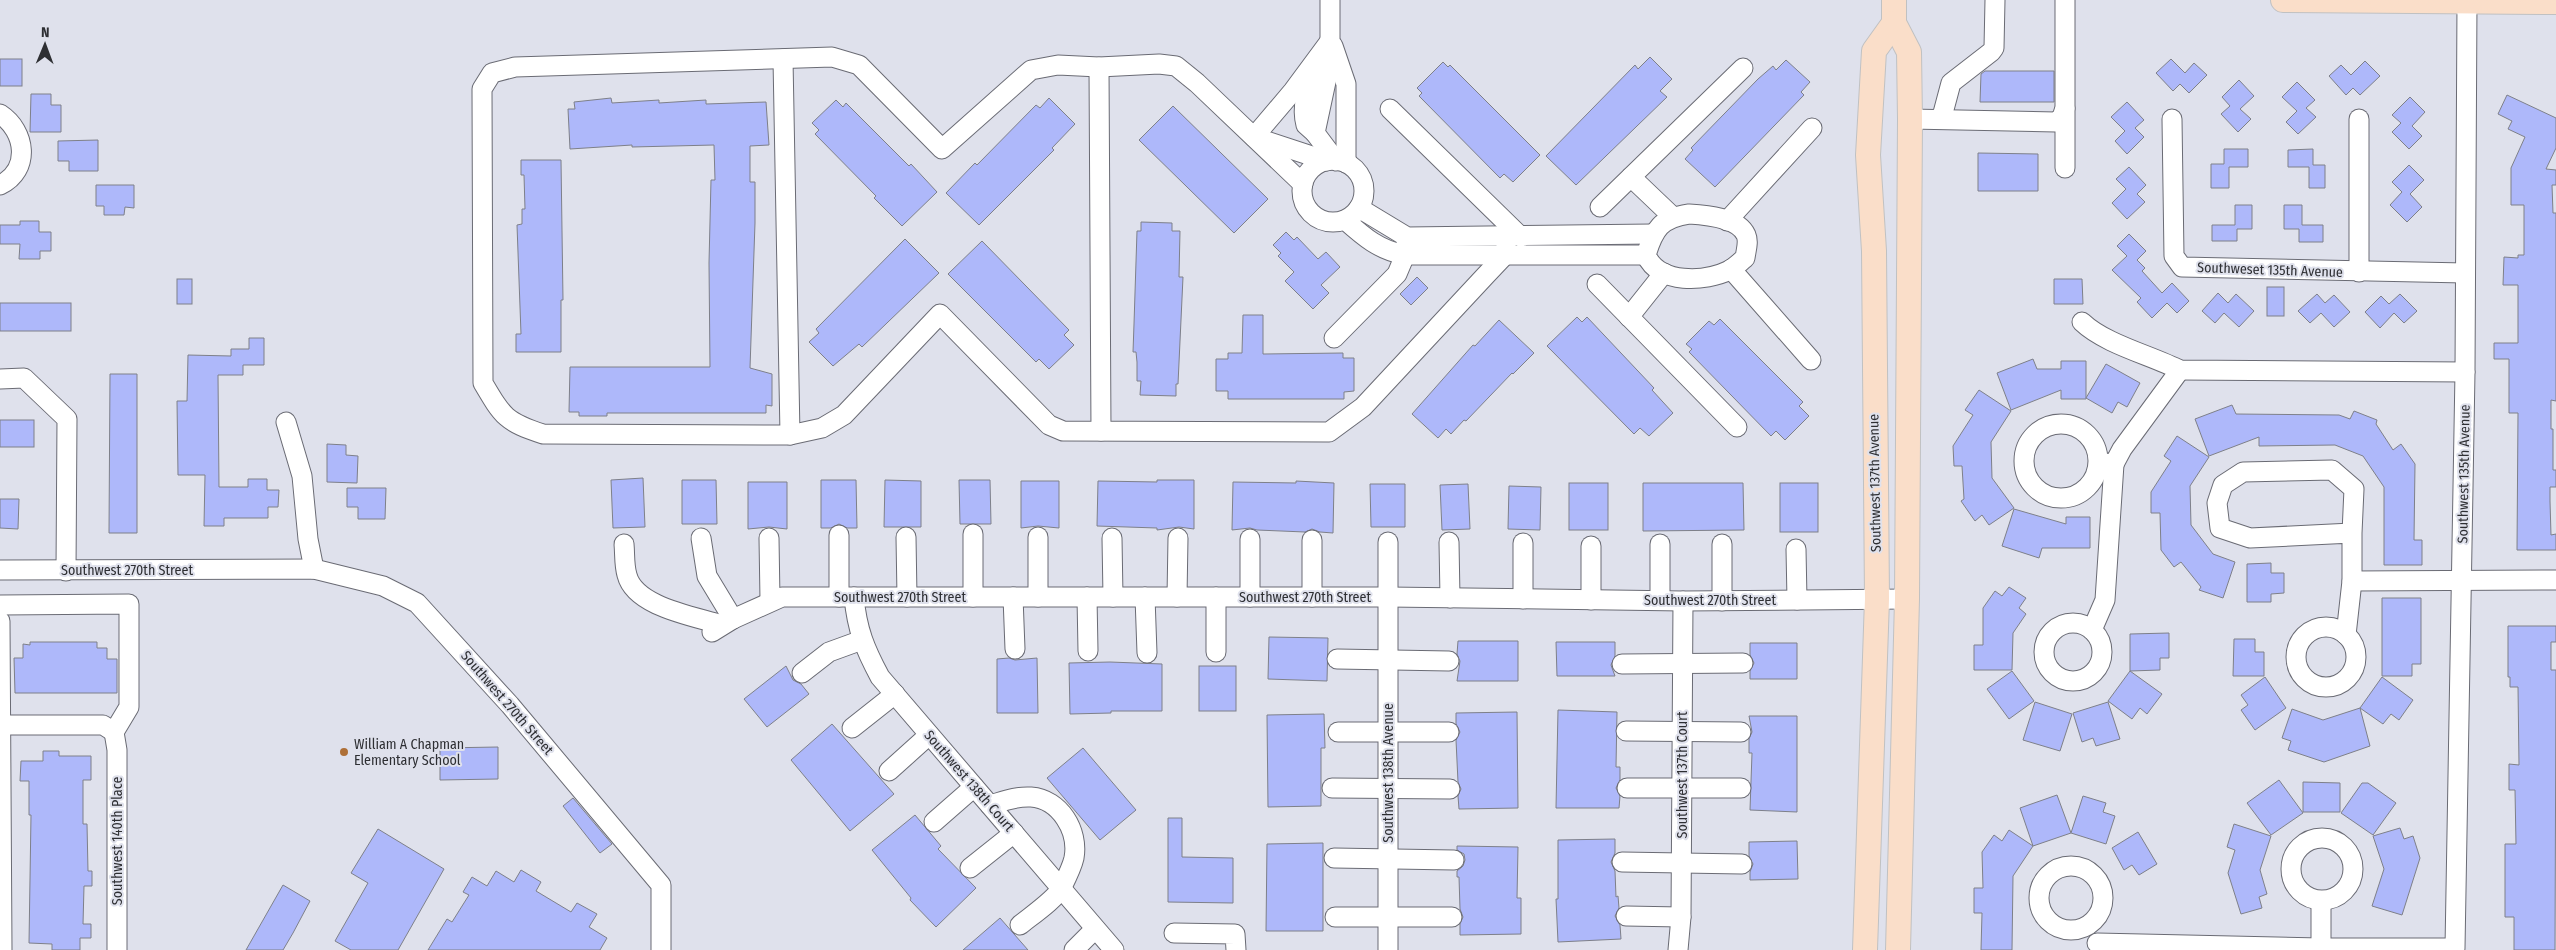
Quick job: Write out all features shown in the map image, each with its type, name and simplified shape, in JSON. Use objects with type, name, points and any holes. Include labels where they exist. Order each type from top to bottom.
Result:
[{"type":"main road","points":[[2283,0],[2555,1]]},
{"type":"main road","name":"Southwest 137th Avenue","points":[[1894,12],[1909,52],[1910,119],[1907,599],[1898,950]]},
{"type":"main road","name":"Southwest 137th Avenue","points":[[1865,950],[1877,599],[1874,251],[1868,155],[1874,51],[1894,12]]},
{"type":"street","points":[[1330,0],[1330,40],[1327,77],[1317,136],[1336,162]]},
{"type":"street","points":[[1939,120],[1943,113],[1951,83],[1994,48],[1996,0]]},
{"type":"street","points":[[2064,0],[2065,168]]},
{"type":"street","name":"Southwest 135th Avenue","points":[[2321,949],[2456,948],[2465,372],[2468,1]]},
{"type":"street","points":[[1330,40],[1346,84],[1346,137],[1336,162]]},
{"type":"street","points":[[1254,137],[1293,91],[1330,40]]},
{"type":"street","points":[[1303,184],[1176,66],[1159,64],[1099,67],[1058,66],[1031,70],[942,149],[859,65],[832,58],[515,67],[492,73],[482,89],[484,383],[498,409],[516,425],[543,434],[790,434],[822,428],[844,415],[940,314],[1049,425],[1063,430],[1329,432],[1363,407],[1511,243]]},
{"type":"street","points":[[783,59],[790,434]]},
{"type":"street","points":[[1099,67],[1101,431]]},
{"type":"street","points":[[1600,207],[1742,68]]},
{"type":"street","points":[[1910,119],[2056,122],[2062,117],[2065,108]]},
{"type":"street","points":[[1390,109],[1511,243],[1646,254]]},
{"type":"street","points":[[0,114],[15,127],[22,146],[18,167],[13,176],[0,185]]},
{"type":"street","name":"Southweset 135th Avenue","points":[[2172,119],[2174,256],[2182,267],[2465,274]]},
{"type":"street","name":"Southweset 135th Avenue","points":[[2359,119],[2359,272]]},
{"type":"street","points":[[1727,221],[1812,128]]},
{"type":"street","points":[[1317,136],[1346,137]]},
{"type":"street","points":[[1254,137],[1336,162],[1355,169],[1364,188],[1359,208],[1344,220],[1327,221],[1312,214],[1304,200],[1303,184],[1312,169],[1336,162]]},
{"type":"street","points":[[1631,177],[1673,217]]},
{"type":"street","points":[[1359,208],[1406,246]]},
{"type":"street","points":[[1704,215],[1727,221],[1737,225],[1745,233],[1748,242],[1745,258],[1731,269],[1713,276],[1691,279],[1664,273],[1655,268],[1646,254],[1652,234],[1673,217],[1704,215]]},
{"type":"street","points":[[1344,220],[1373,244],[1388,252],[1406,246],[1511,243],[1652,234]]},
{"type":"street","points":[[1334,338],[1397,274],[1406,246]]},
{"type":"street","points":[[1731,269],[1811,360]]},
{"type":"street","points":[[1629,317],[1664,273]]},
{"type":"street","points":[[1597,284],[1737,427]]},
{"type":"street","points":[[2082,322],[2102,338],[2152,356],[2180,370],[2465,372]]},
{"type":"street","points":[[2092,630],[2105,600],[2107,463],[2089,435],[2077,427],[2062,423],[2048,426],[2035,433],[2026,445],[2023,460],[2025,474],[2033,487],[2045,495],[2060,499],[2074,496],[2087,489],[2107,463],[2122,449],[2180,370]]},
{"type":"street","points":[[0,379],[24,378],[67,419],[66,571]]},
{"type":"street","points":[[286,422],[302,476],[308,539],[314,569]]},
{"type":"street","points":[[2346,635],[2352,581],[2354,489],[2332,470],[2243,472],[2223,485],[2216,503],[2220,528],[2250,538],[2352,533]]},
{"type":"street","points":[[972,534],[973,597]]},
{"type":"street","name":"Southwest 138th Court","points":[[839,535],[847,597],[862,640],[880,677],[1114,950]]},
{"type":"street","points":[[1038,537],[1038,597]]},
{"type":"street","points":[[702,538],[707,576],[722,625]]},
{"type":"street","points":[[769,538],[770,600]]},
{"type":"street","points":[[906,538],[907,597]]},
{"type":"street","points":[[1112,538],[1113,597]]},
{"type":"street","points":[[1177,597],[1178,538]]},
{"type":"street","points":[[1250,539],[1250,597]]},
{"type":"street","points":[[1312,540],[1312,597]]},
{"type":"street","name":"Southwest 138th Avenue","points":[[1388,542],[1388,950]]},
{"type":"street","points":[[1449,542],[1450,598]]},
{"type":"street","points":[[1523,599],[1524,543]]},
{"type":"street","points":[[624,544],[627,576],[640,596],[669,609],[722,625]]},
{"type":"street","points":[[1660,544],[1660,600]]},
{"type":"street","points":[[1722,544],[1722,601]]},
{"type":"street","points":[[1591,546],[1591,600]]},
{"type":"street","points":[[1796,549],[1797,600]]},
{"type":"street","name":"Southwest 270th Street","points":[[0,570],[314,569],[383,586],[417,603],[510,705],[661,885],[661,950]]},
{"type":"street","points":[[2352,581],[2556,580]]},
{"type":"street","name":"Southwest 270th Street","points":[[722,625],[770,600],[782,597],[1388,597],[1722,601],[1907,599]]},
{"type":"street","points":[[1013,597],[1015,649]]},
{"type":"street","points":[[1087,597],[1088,652]]},
{"type":"street","points":[[1145,597],[1146,653]]},
{"type":"street","points":[[1216,597],[1216,652]]},
{"type":"street","name":"Southwest 137th Court","points":[[1683,600],[1681,863],[1683,948]]},
{"type":"street","points":[[0,605],[129,604],[129,707],[114,732],[102,725],[1,725]]},
{"type":"street","points":[[0,621],[2,950]]},
{"type":"street","points":[[802,673],[829,652],[862,640]]},
{"type":"street","points":[[1338,659],[1449,661]]},
{"type":"street","points":[[1622,664],[1743,663]]},
{"type":"street","points":[[852,728],[895,694]]},
{"type":"street","points":[[1626,731],[1741,732]]},
{"type":"street","name":"Southwest 140th Place","points":[[114,732],[117,750],[117,950]]},
{"type":"street","points":[[1338,732],[1449,732]]},
{"type":"street","points":[[889,771],[930,735]]},
{"type":"street","points":[[934,822],[974,787]]},
{"type":"street","points":[[1332,788],[1450,789]]},
{"type":"street","points":[[1627,788],[1741,788]]},
{"type":"street","points":[[990,805],[1015,797],[1033,797],[1051,804],[1066,817],[1074,835],[1074,859],[1061,889],[1020,925]]},
{"type":"street","points":[[970,868],[1014,833]]},
{"type":"street","points":[[1334,858],[1454,860]]},
{"type":"street","points":[[1622,862],[1742,864]]},
{"type":"street","points":[[2087,926],[2097,947],[2321,949],[2321,901]]},
{"type":"street","points":[[1626,916],[1681,917]]},
{"type":"street","points":[[1335,917],[1452,917]]},
{"type":"street","points":[[1074,950],[1095,929]]},
{"type":"street","points":[[1174,933],[1235,934],[1236,950]]},
{"type":"building","points":[[1650,57],[1672,79],[1660,91],[1667,97],[1576,185],[1546,156],[1635,65],[1638,69]]},
{"type":"building","points":[[0,59],[22,59],[22,86],[0,86]]},
{"type":"building","points":[[2171,59],[2185,73],[2194,63],[2207,75],[2189,93],[2180,84],[2173,91],[2156,73]]},
{"type":"building","points":[[1786,60],[1810,82],[1801,92],[1804,95],[1715,187],[1685,159],[1693,150],[1691,148],[1758,79],[1773,66],[1776,70]]},
{"type":"building","points":[[2365,61],[2380,76],[2360,95],[2353,88],[2346,95],[2329,76],[2341,65],[2351,75]]},
{"type":"building","points":[[1443,62],[1448,67],[1450,65],[1540,155],[1513,182],[1504,174],[1500,178],[1419,96],[1422,93],[1417,88]]},
{"type":"building","points":[[1985,71],[2054,71],[2054,102],[1980,102],[1981,74]]},
{"type":"building","points":[[2239,80],[2254,96],[2240,109],[2251,119],[2238,132],[2221,114],[2230,106],[2222,97]]},
{"type":"building","points":[[2297,82],[2315,100],[2306,108],[2316,117],[2298,134],[2286,122],[2297,111],[2282,97]]},
{"type":"building","points":[[31,94],[51,94],[51,105],[61,105],[61,132],[30,132]]},
{"type":"building","points":[[2507,95],[2556,118],[2556,148],[2546,169],[2556,170],[2556,185],[2552,185],[2553,213],[2556,213],[2556,401],[2551,400],[2551,429],[2553,429],[2553,470],[2556,470],[2556,487],[2550,487],[2550,501],[2551,535],[2556,534],[2556,550],[2517,550],[2518,413],[2509,413],[2509,359],[2494,359],[2494,343],[2518,343],[2518,285],[2503,285],[2504,257],[2518,258],[2518,255],[2524,255],[2524,205],[2511,205],[2511,168],[2525,137],[2508,129],[2512,121],[2498,114]]},
{"type":"building","points":[[2410,97],[2425,112],[2412,126],[2422,136],[2409,149],[2392,132],[2401,123],[2392,115]]},
{"type":"building","points":[[611,98],[612,103],[659,100],[659,103],[706,100],[706,104],[766,102],[769,145],[750,146],[750,182],[755,182],[755,223],[750,368],[772,374],[772,406],[766,405],[766,413],[607,413],[607,416],[579,416],[579,412],[569,412],[570,367],[710,367],[709,263],[711,180],[715,180],[714,145],[632,147],[632,145],[570,149],[568,109],[575,109],[574,102]]},
{"type":"building","points":[[1049,98],[1075,124],[1052,148],[1054,150],[979,225],[946,193],[975,163],[977,165],[1036,105],[1040,108]]},
{"type":"building","points":[[836,100],[843,107],[846,103],[909,166],[911,164],[937,192],[902,226],[874,198],[876,196],[815,134],[819,130],[812,123]]},
{"type":"building","points":[[2127,102],[2144,120],[2135,128],[2144,137],[2127,154],[2115,141],[2125,131],[2111,117]]},
{"type":"building","points":[[1173,106],[1268,199],[1234,233],[1139,140]]},
{"type":"building","points":[[98,140],[98,171],[69,171],[69,161],[58,161],[58,141]]},
{"type":"building","points":[[2224,149],[2248,149],[2248,167],[2229,167],[2229,188],[2211,188],[2211,164],[2224,164]]},
{"type":"building","points":[[2313,149],[2313,165],[2325,165],[2325,188],[2309,188],[2309,167],[2288,167],[2288,150]]},
{"type":"building","points":[[1978,153],[2038,154],[2038,191],[1978,191]]},
{"type":"building","points":[[521,160],[561,160],[563,300],[561,300],[561,352],[516,352],[516,334],[521,334],[517,225],[522,224],[522,209],[525,209],[524,175],[521,175]]},
{"type":"building","points":[[2409,165],[2424,180],[2410,194],[2422,207],[2407,222],[2390,205],[2402,192],[2392,182]]},
{"type":"building","points":[[2129,167],[2146,185],[2137,194],[2145,202],[2127,219],[2112,203],[2126,189],[2116,179]]},
{"type":"building","points":[[96,185],[134,185],[134,208],[125,207],[124,215],[104,215],[104,206],[96,206]]},
{"type":"building","points":[[2235,205],[2252,205],[2252,229],[2237,229],[2237,241],[2212,241],[2212,225],[2235,225]]},
{"type":"building","points":[[2284,205],[2302,205],[2302,225],[2323,225],[2323,242],[2299,242],[2299,229],[2284,229]]},
{"type":"building","points":[[20,221],[39,221],[39,232],[51,232],[51,251],[40,251],[40,259],[19,259],[20,244],[0,244],[0,225],[20,225]]},
{"type":"building","points":[[1141,222],[1172,223],[1172,231],[1180,231],[1179,277],[1183,277],[1176,396],[1140,395],[1141,381],[1137,381],[1136,352],[1133,352],[1137,231],[1141,231]]},
{"type":"building","points":[[1286,232],[1294,240],[1297,237],[1318,259],[1326,252],[1340,267],[1321,285],[1329,293],[1313,309],[1285,281],[1294,272],[1278,256],[1281,253],[1273,245]]},
{"type":"building","points":[[2129,234],[2146,251],[2137,260],[2145,268],[2142,271],[2162,293],[2172,283],[2189,301],[2177,313],[2167,303],[2152,318],[2137,302],[2141,298],[2112,270],[2127,256],[2117,246]]},
{"type":"building","points":[[905,239],[939,273],[862,347],[859,344],[833,366],[809,342],[819,333],[816,329]]},
{"type":"building","points":[[982,241],[1069,330],[1064,335],[1074,345],[1049,369],[1039,359],[1036,362],[948,274]]},
{"type":"building","points":[[1417,277],[1428,288],[1411,305],[1400,294]]},
{"type":"building","points":[[177,279],[192,279],[192,304],[177,304]]},
{"type":"building","points":[[2054,279],[2082,279],[2083,304],[2054,304]]},
{"type":"building","points":[[2267,287],[2284,287],[2284,316],[2267,316]]},
{"type":"building","points":[[2218,293],[2228,303],[2236,294],[2254,311],[2239,327],[2224,313],[2215,323],[2202,311]]},
{"type":"building","points":[[2317,294],[2325,303],[2334,295],[2350,312],[2334,327],[2321,313],[2310,323],[2298,311]]},
{"type":"building","points":[[2400,294],[2417,311],[2404,323],[2394,313],[2380,328],[2365,312],[2381,296],[2389,304]]},
{"type":"building","points":[[0,303],[71,303],[71,331],[0,331]]},
{"type":"building","points":[[1243,315],[1263,315],[1263,354],[1343,353],[1343,358],[1354,358],[1354,391],[1344,392],[1344,399],[1228,399],[1228,391],[1216,391],[1216,359],[1228,359],[1228,353],[1242,353]]},
{"type":"building","points":[[1577,317],[1582,322],[1587,317],[1654,388],[1652,390],[1673,413],[1649,436],[1640,428],[1634,434],[1547,346]]},
{"type":"building","points":[[1720,319],[1803,402],[1799,406],[1809,416],[1785,440],[1776,431],[1771,436],[1689,352],[1692,349],[1686,344],[1709,321],[1714,325]]},
{"type":"building","points":[[1499,320],[1534,353],[1466,421],[1464,420],[1451,434],[1446,429],[1438,438],[1412,414],[1473,345],[1475,346]]},
{"type":"building","points":[[249,338],[264,338],[264,365],[243,365],[243,375],[218,375],[219,487],[248,487],[248,479],[267,479],[267,490],[279,490],[278,507],[268,507],[268,518],[224,518],[224,526],[204,526],[205,475],[178,475],[177,401],[187,401],[188,355],[231,356],[231,349],[249,349]]},
{"type":"building","points":[[2033,359],[2037,369],[2061,369],[2061,361],[2086,361],[2086,399],[2061,399],[2061,390],[2011,410],[1997,373]]},
{"type":"building","points":[[2106,364],[2140,383],[2127,407],[2118,402],[2112,413],[2086,398]]},
{"type":"building","points":[[110,374],[137,374],[137,533],[109,533]]},
{"type":"building","points":[[1979,390],[2011,411],[1991,442],[1992,478],[2014,508],[1989,525],[1982,515],[1975,521],[1961,501],[1964,499],[1962,466],[1954,466],[1953,446],[1973,415],[1965,410]]},
{"type":"building","points":[[2232,405],[2236,414],[2339,415],[2350,419],[2354,411],[2377,420],[2376,424],[2393,450],[2401,444],[2415,464],[2414,540],[2422,540],[2422,565],[2384,565],[2384,487],[2363,456],[2335,445],[2259,446],[2259,437],[2209,456],[2195,419]]},
{"type":"building","points":[[0,420],[34,420],[34,447],[0,447]]},
{"type":"building","points":[[2177,436],[2209,457],[2190,486],[2191,525],[2213,554],[2235,562],[2223,598],[2199,590],[2201,587],[2181,562],[2174,567],[2161,550],[2160,513],[2151,513],[2151,492],[2171,461],[2164,456]]},
{"type":"building","points":[[327,444],[346,445],[346,455],[358,456],[357,483],[327,482]]},
{"type":"building","points":[[643,478],[645,527],[613,528],[611,480]]},
{"type":"building","points":[[682,480],[716,480],[717,524],[682,524]]},
{"type":"building","points":[[821,480],[856,480],[857,528],[847,528],[839,524],[831,528],[821,528]]},
{"type":"building","points":[[885,480],[921,481],[921,527],[884,527]]},
{"type":"building","points":[[959,480],[990,480],[991,524],[960,524]]},
{"type":"building","points":[[1157,480],[1194,480],[1194,529],[1179,527],[1157,530],[1157,528],[1097,526],[1098,481],[1157,482]]},
{"type":"building","points":[[1021,481],[1059,481],[1059,528],[1038,526],[1021,528]]},
{"type":"building","points":[[1296,481],[1334,483],[1333,533],[1312,529],[1305,532],[1250,528],[1232,530],[1233,482],[1296,483]]},
{"type":"building","points":[[748,482],[787,482],[787,529],[769,527],[748,529]]},
{"type":"building","points":[[1569,483],[1608,483],[1608,530],[1569,530]]},
{"type":"building","points":[[1643,483],[1743,483],[1744,530],[1643,531]]},
{"type":"building","points":[[1780,483],[1818,483],[1818,532],[1780,532]]},
{"type":"building","points":[[1370,484],[1405,484],[1405,527],[1371,527]]},
{"type":"building","points":[[1468,484],[1470,529],[1442,530],[1440,485]]},
{"type":"building","points":[[1509,486],[1541,487],[1540,530],[1508,529]]},
{"type":"building","points":[[347,488],[386,488],[385,519],[358,519],[358,507],[347,507]]},
{"type":"building","points":[[0,499],[19,499],[18,529],[0,528]]},
{"type":"building","points":[[2014,509],[2066,524],[2066,517],[2090,517],[2090,548],[2042,548],[2039,558],[2002,546]]},
{"type":"building","points":[[2271,563],[2271,573],[2284,573],[2284,593],[2271,594],[2271,602],[2247,602],[2247,564]]},
{"type":"building","points":[[2009,587],[2026,598],[2019,608],[2026,614],[2013,633],[2012,670],[1974,670],[1974,645],[1983,645],[1983,608],[1995,591],[2002,596]]},
{"type":"building","points":[[2382,598],[2421,598],[2421,664],[2412,664],[2412,676],[2382,676]]},
{"type":"building","points":[[2508,626],[2556,626],[2556,642],[2551,642],[2551,670],[2556,670],[2555,950],[2514,950],[2514,917],[2505,917],[2505,844],[2516,844],[2515,790],[2509,790],[2509,764],[2519,765],[2518,687],[2510,687],[2510,677],[2508,677]]},
{"type":"building","points":[[2169,633],[2169,658],[2160,658],[2160,670],[2130,671],[2130,634]]},
{"type":"building","points":[[1269,637],[1328,638],[1327,681],[1268,679]]},
{"type":"building","points":[[2234,639],[2255,639],[2255,652],[2264,652],[2264,676],[2233,676]]},
{"type":"building","points":[[1458,641],[1518,641],[1518,681],[1457,681],[1460,661],[1457,654]]},
{"type":"building","points":[[30,642],[97,642],[97,648],[107,648],[107,659],[117,659],[117,693],[15,693],[14,658],[23,658],[23,644],[30,645]]},
{"type":"building","points":[[1556,642],[1615,642],[1615,656],[1611,665],[1615,676],[1557,676]]},
{"type":"building","points":[[1750,643],[1797,643],[1797,679],[1750,679],[1750,671],[1754,663],[1750,655]]},
{"type":"building","points":[[1009,658],[1015,660],[1037,658],[1038,713],[997,713],[997,659]]},
{"type":"building","points":[[1069,663],[1162,664],[1162,711],[1111,711],[1111,713],[1070,714]]},
{"type":"building","points":[[786,666],[793,680],[801,684],[809,694],[767,727],[744,699]]},
{"type":"building","points":[[1199,666],[1236,666],[1236,711],[1199,711]]},
{"type":"building","points":[[2012,671],[2034,701],[2009,719],[1987,689]]},
{"type":"building","points":[[2130,671],[2162,694],[2147,714],[2140,708],[2132,719],[2108,701]]},
{"type":"building","points":[[2265,677],[2286,708],[2255,730],[2241,710],[2248,705],[2241,695]]},
{"type":"building","points":[[2382,677],[2413,700],[2399,720],[2391,714],[2383,724],[2360,708]]},
{"type":"building","points":[[2035,702],[2072,714],[2060,751],[2023,740]]},
{"type":"building","points":[[2108,702],[2120,739],[2096,746],[2093,738],[2082,742],[2073,713]]},
{"type":"building","points":[[2360,708],[2370,746],[2324,762],[2288,750],[2291,741],[2282,738],[2292,709],[2323,720]]},
{"type":"building","points":[[1558,710],[1617,712],[1616,767],[1620,767],[1620,780],[1616,788],[1620,796],[1619,808],[1556,808]]},
{"type":"building","points":[[1517,712],[1518,808],[1459,809],[1458,796],[1461,789],[1458,782],[1456,740],[1460,732],[1456,724],[1456,713]]},
{"type":"building","points":[[1324,714],[1325,748],[1321,748],[1321,806],[1268,807],[1267,715]]},
{"type":"building","points":[[1749,716],[1797,716],[1797,812],[1750,810],[1752,753],[1749,753],[1749,739],[1752,732]]},
{"type":"building","points":[[832,724],[894,794],[850,831],[791,760]]},
{"type":"building","points":[[498,747],[498,779],[440,780],[440,748]]},
{"type":"building","points":[[1083,748],[1136,810],[1100,840],[1047,778]]},
{"type":"building","points":[[43,751],[59,751],[59,756],[91,756],[91,780],[83,780],[83,824],[87,824],[88,871],[92,871],[92,886],[84,886],[83,924],[91,924],[91,938],[80,938],[80,950],[52,950],[52,944],[29,943],[31,815],[29,815],[29,781],[20,781],[21,761],[43,761]]},
{"type":"building","points":[[2279,780],[2303,813],[2271,835],[2247,803]]},
{"type":"building","points":[[2303,782],[2340,783],[2340,812],[2303,812]]},
{"type":"building","points":[[2362,783],[2368,783],[2396,803],[2373,835],[2341,813]]},
{"type":"building","points":[[2057,795],[2071,833],[2033,846],[2020,808]]},
{"type":"building","points":[[2083,796],[2106,803],[2103,812],[2115,816],[2106,844],[2071,833]]},
{"type":"building","points":[[573,798],[612,844],[600,853],[563,806]]},
{"type":"building","points":[[915,815],[941,846],[938,849],[976,888],[936,927],[910,900],[911,898],[872,850]]},
{"type":"building","points":[[1168,818],[1182,818],[1182,857],[1233,858],[1233,903],[1168,902]]},
{"type":"building","points":[[2234,824],[2271,836],[2260,870],[2267,894],[2259,897],[2262,908],[2241,914],[2228,873],[2235,850],[2227,847]]},
{"type":"building","points":[[2400,828],[2404,839],[2413,836],[2420,858],[2402,915],[2372,906],[2384,869],[2373,836]]},
{"type":"building","points":[[378,829],[444,869],[398,950],[351,950],[335,941],[368,883],[351,873]]},
{"type":"building","points":[[2009,830],[2033,846],[2013,876],[2012,950],[1981,950],[1982,913],[1974,913],[1974,888],[1983,888],[1982,852],[1994,835],[2002,841]]},
{"type":"building","points":[[2138,832],[2157,864],[2139,875],[2132,865],[2124,870],[2112,848]]},
{"type":"building","points":[[1615,839],[1615,853],[1611,862],[1615,871],[1616,897],[1618,896],[1619,908],[1615,916],[1620,925],[1621,939],[1558,942],[1556,899],[1558,899],[1558,840]]},
{"type":"building","points":[[1797,841],[1798,879],[1750,880],[1753,864],[1749,856],[1749,842]]},
{"type":"building","points":[[1323,843],[1323,931],[1266,931],[1267,844]]},
{"type":"building","points":[[1457,846],[1518,847],[1517,898],[1521,898],[1521,934],[1460,935],[1460,924],[1463,917],[1460,909],[1459,877],[1457,877],[1457,871],[1463,866],[1465,860],[1464,854],[1457,850]]},
{"type":"building","points":[[521,870],[541,882],[536,891],[571,912],[577,903],[597,914],[589,927],[607,938],[600,950],[428,950],[447,919],[452,922],[469,895],[463,892],[472,877],[487,886],[496,871],[514,882]]},
{"type":"building","points":[[283,885],[310,901],[293,933],[283,950],[246,950]]},
{"type":"building","points":[[1000,918],[1028,950],[963,950]]},
{"type":"place","name":"William A Chapman Elementary School","points":[[344,752]]}]
